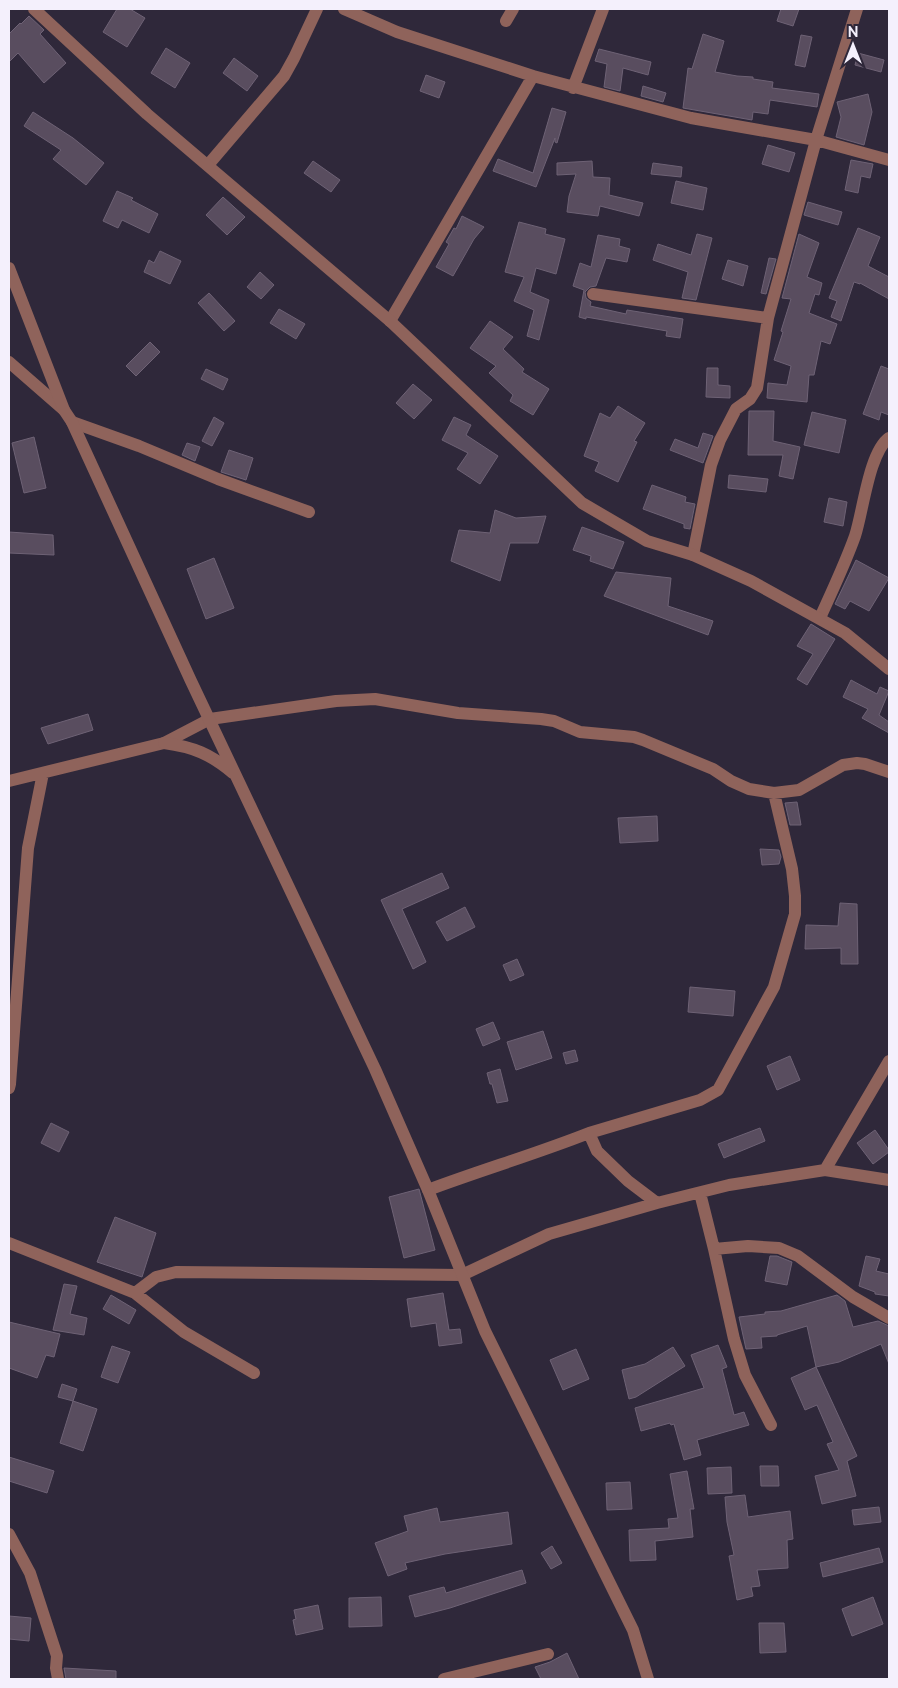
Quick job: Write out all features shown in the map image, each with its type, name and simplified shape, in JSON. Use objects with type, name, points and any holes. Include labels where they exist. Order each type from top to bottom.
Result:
[{"type":"street","points":[[34,9],[147,114],[390,321],[582,503],[647,541],[693,555],[752,581],[845,633],[889,669]]},
{"type":"street","points":[[208,164],[284,76],[317,9]]},
{"type":"street","points":[[344,9],[397,32],[573,88],[691,118],[816,140],[889,160]]},
{"type":"street","points":[[506,21],[513,9]]},
{"type":"street","points":[[573,88],[603,9]]},
{"type":"street","points":[[693,555],[711,465],[720,440],[736,409],[750,399],[757,388],[768,318],[816,140],[857,9]]},
{"type":"street","points":[[390,321],[533,76]]},
{"type":"street","points":[[9,268],[64,410],[72,422],[375,1069],[428,1190],[489,1340],[633,1630],[648,1679]]},
{"type":"street","points":[[593,294],[768,318]]},
{"type":"street","points":[[9,362],[64,410]]},
{"type":"street","points":[[72,422],[309,512]]},
{"type":"street","points":[[820,618],[855,535],[875,461],[882,445],[889,438]]},
{"type":"street","points":[[9,781],[164,744],[210,719],[364,698],[458,713],[541,719],[580,732],[634,737],[713,769],[731,781],[750,789],[774,793],[800,790],[843,765],[857,763],[889,772]]},
{"type":"street","points":[[164,744],[186,746],[205,754],[218,760],[237,776]]},
{"type":"street","points":[[9,1088],[28,848],[43,773]]},
{"type":"street","points":[[428,1190],[589,1134],[700,1100],[718,1090],[774,987],[795,914],[796,896],[792,869],[774,793]]},
{"type":"street","points":[[825,1170],[889,1061]]},
{"type":"street","points":[[589,1134],[596,1151],[628,1181],[657,1203]]},
{"type":"street","points":[[135,1293],[156,1277],[176,1272],[462,1274],[548,1234],[729,1185],[825,1170],[889,1180]]},
{"type":"street","points":[[700,1194],[734,1339],[746,1374],[771,1425]]},
{"type":"street","points":[[9,1243],[135,1293],[184,1332],[254,1373]]},
{"type":"street","points":[[714,1249],[748,1246],[779,1248],[787,1251],[798,1256],[853,1297],[889,1318]]},
{"type":"street","points":[[9,1534],[30,1573],[58,1656],[56,1668],[58,1679]]},
{"type":"street","points":[[444,1679],[548,1654]]},
{"type":"building","points":[[117,9],[130,9],[145,18],[127,47],[103,32]]},
{"type":"building","points":[[781,9],[799,9],[793,26],[777,21]]},
{"type":"building","points":[[29,16],[44,30],[40,34],[66,63],[44,83],[18,53],[9,62],[9,34]]},
{"type":"building","points":[[703,34],[724,41],[715,72],[753,77],[753,79],[773,82],[772,88],[819,94],[817,107],[770,100],[768,114],[753,112],[752,120],[683,108],[688,68],[692,69]]},
{"type":"building","points":[[801,35],[812,37],[805,67],[795,65]]},
{"type":"building","points":[[166,48],[190,63],[175,88],[151,73]]},
{"type":"building","points":[[599,49],[651,62],[648,75],[623,68],[620,91],[604,87],[607,64],[595,61]]},
{"type":"building","points":[[858,53],[884,60],[881,72],[855,65]]},
{"type":"building","points":[[234,58],[258,76],[247,91],[223,73]]},
{"type":"building","points":[[426,75],[445,82],[439,98],[420,91]]},
{"type":"building","points":[[643,86],[666,93],[663,102],[641,96]]},
{"type":"building","points":[[868,94],[872,112],[864,145],[836,137],[841,117],[837,102]]},
{"type":"building","points":[[552,108],[566,112],[557,143],[555,138],[536,187],[493,171],[498,159],[533,173]]},
{"type":"building","points":[[33,112],[73,138],[104,163],[86,185],[53,159],[61,150],[24,126]]},
{"type":"building","points":[[768,145],[795,153],[789,172],[762,164]]},
{"type":"building","points":[[851,160],[873,164],[870,178],[861,176],[858,193],[845,190]]},
{"type":"building","points":[[313,161],[340,180],[331,192],[304,173]]},
{"type":"building","points":[[592,161],[593,177],[610,178],[609,195],[643,203],[639,216],[600,206],[598,216],[567,212],[569,196],[576,174],[557,175],[557,163]]},
{"type":"building","points":[[653,163],[682,167],[681,177],[651,174]]},
{"type":"building","points":[[676,181],[707,188],[703,210],[671,203]]},
{"type":"building","points":[[117,191],[133,198],[131,200],[158,214],[149,233],[122,220],[118,228],[103,221]]},
{"type":"building","points":[[223,197],[245,217],[227,235],[206,215]]},
{"type":"building","points":[[808,202],[842,212],[838,225],[804,215]]},
{"type":"building","points":[[462,216],[484,227],[474,239],[453,276],[436,267],[449,244],[446,242],[454,228],[456,229]]},
{"type":"building","points":[[519,222],[546,229],[545,234],[565,239],[556,274],[536,268],[530,292],[549,300],[539,340],[527,336],[534,310],[514,301],[524,277],[505,272]]},
{"type":"building","points":[[858,228],[880,237],[868,266],[889,277],[889,299],[860,283],[854,282],[841,321],[831,317],[837,301],[829,298]]},
{"type":"building","points":[[697,234],[712,238],[696,300],[682,298],[688,272],[653,260],[658,244],[691,255]]},
{"type":"building","points":[[799,234],[819,243],[807,277],[822,283],[819,295],[815,294],[809,313],[837,324],[830,344],[821,341],[814,375],[809,375],[807,402],[767,398],[768,383],[787,385],[791,366],[774,360],[791,299],[782,298]]},
{"type":"building","points":[[598,235],[620,239],[619,246],[630,249],[627,262],[606,258],[596,286],[590,287],[585,292],[586,298],[591,302],[590,306],[626,314],[627,310],[683,319],[680,338],[666,336],[667,331],[579,317],[584,290],[573,286],[580,263],[591,267]]},
{"type":"building","points":[[160,251],[181,261],[170,284],[144,272],[149,260],[154,263]]},
{"type":"building","points":[[769,258],[776,259],[766,294],[761,293]]},
{"type":"building","points":[[728,260],[748,266],[743,286],[722,279]]},
{"type":"building","points":[[260,272],[274,285],[261,299],[247,287]]},
{"type":"building","points":[[209,293],[235,321],[224,331],[198,303]]},
{"type":"building","points":[[279,309],[305,324],[296,339],[270,323]]},
{"type":"building","points":[[490,321],[513,337],[503,349],[524,369],[522,372],[549,389],[533,415],[510,401],[513,395],[489,373],[496,366],[470,348]]},
{"type":"building","points":[[150,342],[160,352],[136,376],[126,366]]},
{"type":"building","points":[[881,366],[889,369],[889,415],[881,412],[879,420],[863,414]]},
{"type":"building","points":[[707,368],[718,368],[718,385],[730,386],[730,398],[706,397]]},
{"type":"building","points":[[206,369],[228,379],[223,390],[201,379]]},
{"type":"building","points":[[413,384],[432,400],[414,419],[396,403]]},
{"type":"building","points":[[618,406],[645,423],[634,441],[637,442],[618,482],[595,471],[599,462],[584,456],[600,413],[610,418]]},
{"type":"building","points":[[749,411],[774,411],[773,441],[800,447],[793,479],[779,476],[783,455],[748,455]]},
{"type":"building","points":[[812,412],[846,420],[839,453],[804,445]]},
{"type":"building","points":[[214,417],[224,423],[212,446],[202,441]]},
{"type":"building","points":[[454,417],[471,425],[466,435],[498,456],[480,484],[457,469],[468,453],[442,440]]},
{"type":"building","points":[[703,433],[713,436],[703,463],[670,450],[675,439],[698,448]]},
{"type":"building","points":[[34,437],[46,488],[24,493],[12,443]]},
{"type":"building","points":[[187,443],[200,447],[195,461],[182,455]]},
{"type":"building","points":[[229,450],[253,458],[246,480],[221,472]]},
{"type":"building","points":[[729,475],[768,479],[766,492],[728,488]]},
{"type":"building","points":[[652,485],[686,497],[685,502],[695,504],[690,529],[684,528],[684,524],[643,509]]},
{"type":"building","points":[[829,498],[847,502],[843,526],[824,522]]},
{"type":"building","points":[[495,510],[516,518],[546,516],[538,543],[510,543],[500,581],[451,561],[459,530],[490,533]]},
{"type":"building","points":[[582,527],[624,542],[613,569],[590,561],[591,556],[573,550]]},
{"type":"building","points":[[9,532],[53,535],[54,555],[9,553]]},
{"type":"building","points":[[214,558],[234,608],[206,619],[187,569]]},
{"type":"building","points":[[856,560],[889,578],[869,611],[850,601],[845,609],[835,604]]},
{"type":"building","points":[[616,572],[671,578],[668,606],[713,621],[708,635],[604,596]]},
{"type":"building","points":[[811,624],[835,639],[807,685],[797,679],[813,654],[797,646]]},
{"type":"building","points":[[851,680],[877,694],[880,687],[889,691],[879,715],[889,722],[889,733],[862,718],[868,709],[843,697]]},
{"type":"building","points":[[88,714],[93,730],[48,744],[41,728]]},
{"type":"building","points":[[797,802],[801,825],[790,825],[785,803]]},
{"type":"building","points":[[657,816],[658,841],[620,843],[618,818]]},
{"type":"building","points":[[760,849],[779,850],[781,857],[779,864],[762,865]]},
{"type":"building","points":[[442,873],[449,888],[402,909],[426,962],[413,969],[381,900]]},
{"type":"building","points":[[840,903],[857,904],[858,964],[841,964],[841,948],[805,949],[806,925],[838,926]]},
{"type":"building","points":[[465,907],[475,927],[447,941],[436,922]]},
{"type":"building","points":[[517,959],[524,975],[510,981],[503,965]]},
{"type":"building","points":[[690,987],[735,991],[733,1016],[688,1012]]},
{"type":"building","points":[[493,1022],[500,1039],[483,1046],[476,1029]]},
{"type":"building","points":[[543,1031],[552,1058],[516,1070],[507,1042]]},
{"type":"building","points":[[575,1050],[578,1061],[566,1064],[563,1053]]},
{"type":"building","points":[[790,1056],[800,1080],[777,1090],[767,1066]]},
{"type":"building","points":[[500,1069],[508,1101],[497,1103],[487,1073]]},
{"type":"building","points":[[51,1123],[69,1132],[59,1152],[41,1143]]},
{"type":"building","points":[[760,1128],[765,1141],[724,1158],[718,1144]]},
{"type":"building","points":[[875,1130],[889,1152],[873,1164],[857,1143]]},
{"type":"building","points":[[419,1189],[435,1250],[404,1258],[389,1197]]},
{"type":"building","points":[[115,1217],[156,1233],[142,1277],[97,1262]]},
{"type":"building","points":[[770,1256],[777,1256],[792,1262],[787,1285],[765,1281]]},
{"type":"building","points":[[866,1256],[880,1259],[876,1271],[889,1274],[889,1296],[875,1294],[875,1292],[859,1286]]},
{"type":"building","points":[[64,1284],[77,1286],[70,1314],[87,1318],[84,1335],[53,1330]]},
{"type":"building","points":[[443,1293],[449,1330],[460,1329],[462,1343],[439,1346],[436,1323],[411,1327],[407,1299]]},
{"type":"building","points":[[111,1295],[136,1310],[129,1324],[103,1309]]},
{"type":"building","points":[[837,1295],[845,1301],[853,1327],[878,1321],[889,1326],[889,1364],[881,1344],[839,1362],[816,1367],[807,1326],[777,1336],[761,1337],[762,1348],[746,1349],[739,1317],[781,1311]]},
{"type":"building","points":[[9,1322],[60,1334],[54,1357],[46,1355],[37,1378],[9,1368]]},
{"type":"building","points":[[718,1345],[727,1367],[722,1369],[734,1415],[744,1412],[749,1425],[697,1440],[701,1455],[684,1460],[674,1424],[671,1425],[670,1423],[641,1431],[635,1408],[704,1388],[691,1355]]},
{"type":"building","points":[[112,1346],[130,1352],[118,1383],[101,1377]]},
{"type":"building","points":[[673,1347],[685,1366],[636,1397],[629,1399],[622,1370],[645,1364]]},
{"type":"building","points":[[576,1349],[589,1379],[563,1390],[550,1360]]},
{"type":"building","points":[[816,1367],[857,1456],[847,1461],[856,1496],[822,1504],[815,1476],[839,1470],[827,1444],[833,1442],[817,1405],[805,1410],[791,1378]]},
{"type":"building","points":[[62,1384],[77,1389],[73,1401],[58,1397]]},
{"type":"building","points":[[73,1401],[97,1409],[83,1451],[60,1443]]},
{"type":"building","points":[[9,1457],[54,1471],[47,1493],[9,1481]]},
{"type":"building","points":[[760,1466],[778,1466],[779,1486],[761,1486]]},
{"type":"building","points":[[731,1467],[732,1493],[708,1494],[707,1468]]},
{"type":"building","points":[[687,1471],[694,1509],[690,1509],[693,1537],[655,1541],[656,1560],[630,1561],[629,1530],[669,1528],[668,1519],[678,1518],[670,1474]]},
{"type":"building","points":[[630,1482],[632,1509],[607,1510],[606,1483]]},
{"type":"building","points":[[745,1495],[748,1517],[790,1511],[793,1539],[787,1540],[788,1568],[757,1570],[760,1586],[751,1587],[753,1596],[737,1600],[729,1556],[734,1555],[727,1522],[725,1497]]},
{"type":"building","points":[[879,1507],[881,1522],[854,1525],[852,1510]]},
{"type":"building","points":[[437,1508],[440,1522],[508,1512],[512,1544],[445,1554],[405,1563],[407,1569],[388,1576],[375,1543],[408,1531],[404,1516]]},
{"type":"building","points":[[552,1546],[562,1563],[551,1569],[541,1553]]},
{"type":"building","points":[[879,1548],[883,1562],[823,1577],[820,1563]]},
{"type":"building","points":[[522,1570],[526,1583],[450,1608],[415,1617],[409,1596],[444,1587],[446,1593]]},
{"type":"building","points":[[381,1597],[382,1626],[349,1627],[349,1598]]},
{"type":"building","points":[[873,1597],[883,1624],[852,1636],[842,1609]]},
{"type":"building","points":[[318,1605],[323,1629],[296,1635],[293,1620],[296,1619],[294,1610]]},
{"type":"building","points":[[9,1616],[31,1618],[29,1641],[9,1639]]},
{"type":"building","points":[[759,1623],[784,1623],[786,1652],[760,1653]]},
{"type":"building","points":[[567,1653],[579,1679],[541,1679],[535,1667]]},
{"type":"building","points":[[64,1668],[116,1671],[116,1679],[66,1679]]}]
